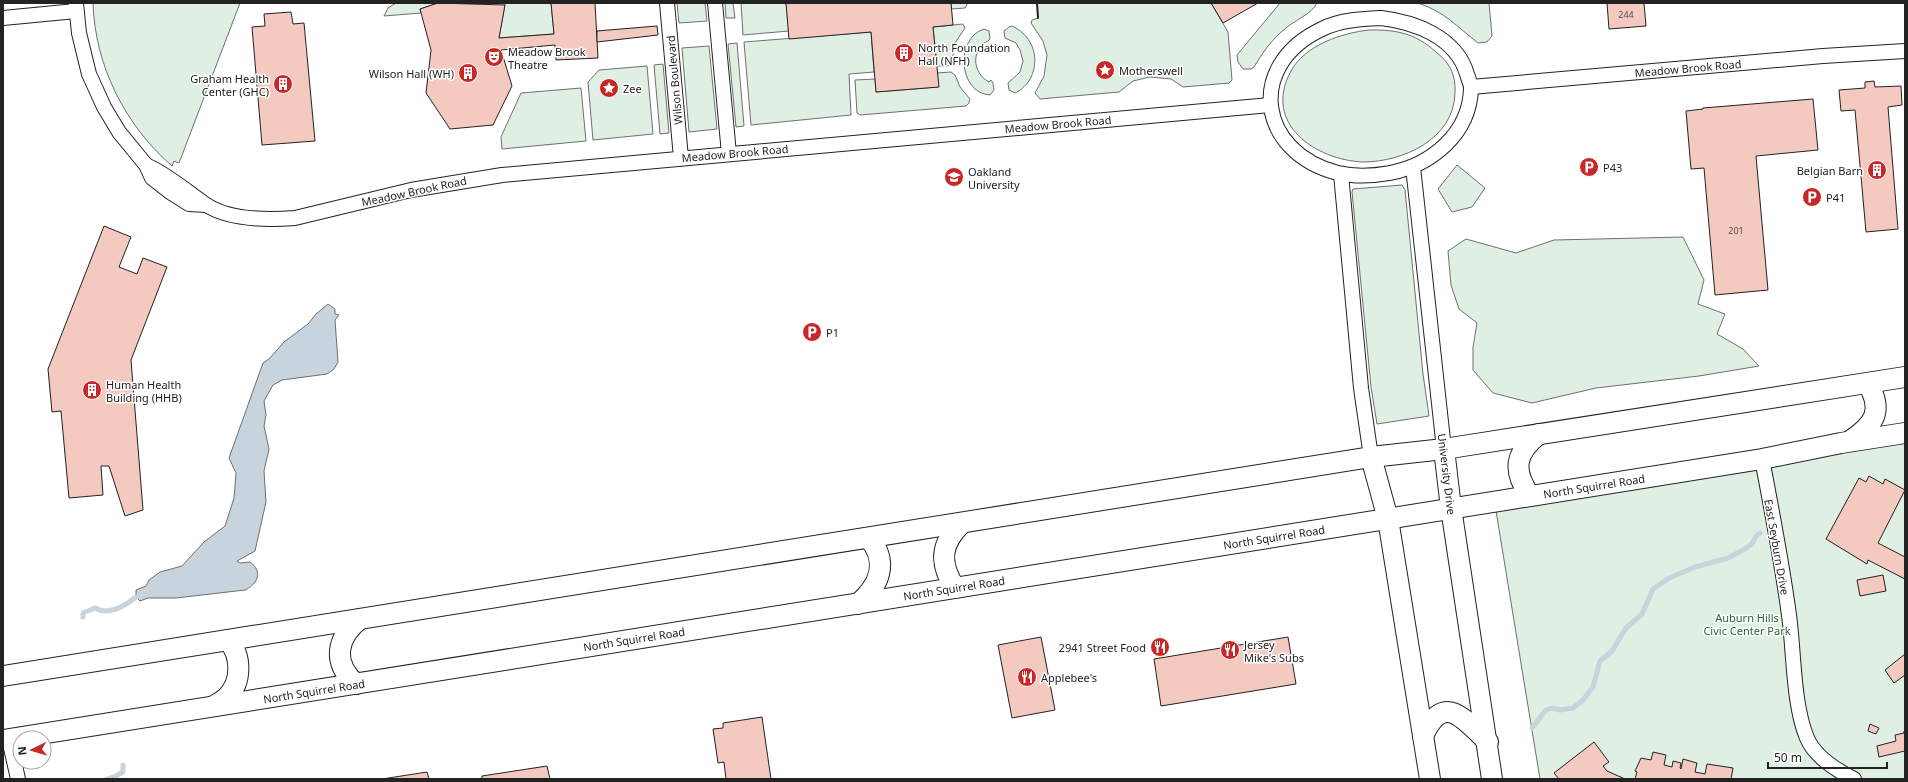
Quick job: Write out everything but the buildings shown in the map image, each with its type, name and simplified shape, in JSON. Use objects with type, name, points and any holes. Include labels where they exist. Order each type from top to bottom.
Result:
[{"type":"main road","points":[[3,676],[1371,457],[1444,449],[1868,384],[1905,377]]},
{"type":"main road","points":[[1850,441],[1864,432],[1875,415],[1876,399],[1868,384]]},
{"type":"main road","name":"North Squirrel Road","points":[[6,740],[1762,459],[1850,441],[1905,432]]},
{"type":"main road","points":[[1530,496],[1520,478],[1519,459],[1523,450],[1539,434]]},
{"type":"main road","name":"University Drive","points":[[1444,449],[1451,508],[1488,742],[1492,779]]},
{"type":"main road","points":[[1371,457],[1388,519],[1430,779]]},
{"type":"main road","points":[[955,588],[946,572],[944,552],[953,531],[962,523]]},
{"type":"main road","points":[[858,604],[872,588],[880,568],[878,552],[869,538]]},
{"type":"main road","points":[[356,684],[348,677],[343,668],[340,660],[340,648],[343,637],[350,627],[360,619]]},
{"type":"main road","points":[[214,706],[226,698],[233,689],[238,678],[238,657],[228,640]]},
{"type":"main road","points":[[1423,736],[1430,721],[1443,712],[1451,712],[1460,716],[1488,742]]},
{"type":"street","name":"Wilson Boulevard","points":[[667,3],[681,158]]},
{"type":"street","points":[[715,3],[729,154]]},
{"type":"street","name":"Meadow Brook Road","points":[[76,7],[83,54],[96,89],[119,132],[146,165],[159,170],[206,205],[231,214],[267,219],[295,218],[411,190],[476,178],[591,165],[1270,105]]},
{"type":"street","points":[[3,18],[76,7]]},
{"type":"street","points":[[1381,18],[1401,20],[1421,27],[1439,37],[1454,51],[1465,67],[1471,87],[1467,109],[1461,125],[1451,140],[1435,154],[1413,167],[1379,175],[1341,174],[1319,166],[1301,156],[1286,142],[1275,125],[1270,105],[1271,90],[1275,76],[1289,53],[1304,40],[1322,29],[1340,22],[1361,19],[1381,18]]},
{"type":"street","name":"Meadow Brook Road","points":[[1471,87],[1823,56],[1905,51]]},
{"type":"street","name":"University Drive","points":[[1413,167],[1444,449]]},
{"type":"street","points":[[1341,174],[1361,388],[1371,457]]},
{"type":"street","name":"East Seyburn Drive","points":[[1762,459],[1789,614],[1796,688],[1807,739],[1817,754],[1835,768],[1854,779]]},
{"type":"street","points":[[6,740],[18,779]]},
{"type":"green space","points":[[93,3],[240,3],[179,163],[174,161],[172,166],[155,150],[127,113],[116,93],[106,71],[100,49],[95,26]]},
{"type":"green space","points":[[396,3],[438,3],[420,9],[421,13],[384,16],[388,8]]},
{"type":"green space","points":[[498,3],[551,3],[554,34],[499,38],[505,4]]},
{"type":"green space","points":[[677,3],[705,3],[707,21],[679,23]]},
{"type":"green space","points":[[725,3],[733,3],[735,18],[726,18]]},
{"type":"green space","points":[[741,3],[786,3],[789,31],[743,35]]},
{"type":"green space","points":[[951,3],[968,3],[965,8],[951,9]]},
{"type":"green space","points":[[1037,3],[1211,3],[1228,32],[1232,80],[1229,83],[1183,87],[1171,79],[1150,77],[1133,81],[1119,92],[1040,99],[1035,93],[1044,76],[1047,55],[1043,41],[1031,23],[1032,20],[1038,18]]},
{"type":"green space","points":[[1280,3],[1317,3],[1315,7],[1281,32],[1272,41],[1254,67],[1251,69],[1243,69],[1238,62],[1237,55]]},
{"type":"green space","points":[[1418,3],[1489,3],[1492,36],[1487,42],[1478,43],[1443,15]]},
{"type":"green space","points":[[963,24],[965,28],[955,43],[952,62],[948,66],[937,66],[933,27]]},
{"type":"green space","points":[[1012,26],[1020,30],[1026,36],[1035,57],[1033,73],[1029,81],[1015,93],[1009,90],[1008,83],[1020,72],[1023,61],[1016,43],[1005,38],[1004,31]]},
{"type":"green space","points":[[984,29],[989,31],[990,39],[983,43],[978,51],[976,56],[976,66],[978,71],[985,79],[989,82],[991,80],[993,83],[994,90],[990,95],[979,92],[971,85],[966,76],[964,65],[968,43],[975,34]]},
{"type":"green space","points":[[1369,30],[1402,33],[1420,40],[1441,56],[1448,65],[1453,75],[1455,93],[1452,109],[1446,123],[1436,135],[1424,145],[1394,158],[1363,162],[1345,160],[1312,146],[1298,136],[1289,123],[1283,107],[1284,90],[1291,71],[1305,54],[1315,47],[1336,37]]},
{"type":"green space","points":[[871,32],[874,72],[849,74],[851,115],[751,125],[744,42]]},
{"type":"green space","points":[[737,43],[744,126],[736,127],[728,44]]},
{"type":"green space","points":[[709,46],[717,129],[689,132],[682,48]]},
{"type":"green space","points":[[663,64],[669,133],[660,134],[654,65]]},
{"type":"green space","points":[[647,66],[653,134],[593,140],[588,82],[599,70]]},
{"type":"green space","points":[[951,72],[955,75],[960,87],[970,99],[966,106],[860,115],[857,113],[855,80],[875,79],[876,92],[938,87],[937,73]]},
{"type":"green space","points":[[581,88],[586,141],[502,149],[501,137],[521,93]]},
{"type":"green space","points":[[1457,165],[1485,188],[1472,207],[1452,212],[1438,189]]},
{"type":"green space","points":[[1402,185],[1405,190],[1423,374],[1429,416],[1377,424],[1371,387],[1352,192],[1353,189]]},
{"type":"green space","points":[[1683,237],[1704,280],[1698,304],[1725,314],[1717,334],[1743,349],[1759,366],[1699,376],[1596,388],[1532,403],[1493,393],[1473,370],[1473,347],[1477,323],[1459,309],[1451,285],[1448,251],[1466,239],[1516,253],[1554,240]]},
{"type":"green space","name":"Auburn Hills Civic Center Park","points":[[1905,438],[1905,779],[1540,779],[1496,511]]},
{"type":"shaded area","points":[[328,304],[335,309],[335,314],[339,315],[335,320],[338,362],[334,369],[327,374],[282,380],[273,385],[264,401],[266,415],[264,426],[269,449],[264,471],[266,502],[255,551],[237,561],[240,563],[250,562],[257,569],[258,573],[256,581],[245,590],[176,598],[148,598],[140,601],[136,597],[136,590],[146,586],[149,580],[160,572],[182,566],[204,542],[225,526],[234,498],[236,473],[229,458],[263,363],[269,359],[284,342],[308,324],[316,314]]},
{"type":"waterway","points":[[1532,728],[1546,710],[1552,708],[1560,710],[1573,708],[1583,700],[1593,687],[1600,661],[1612,651],[1626,628],[1642,614],[1653,589],[1669,578],[1695,567],[1728,558],[1752,544],[1756,536],[1760,533]]},
{"type":"waterway","points":[[83,617],[83,613],[95,608],[106,611],[117,609],[136,597]]},
{"type":"waterway","points":[[107,779],[123,772],[123,765]]},
{"type":"wall","points":[[1037,3],[1038,18]]},
{"type":"place","name":"North Foundation Hall (NFH)","points":[[904,53]]},
{"type":"place","name":"Meadow Brook Theatre","points":[[494,57]]},
{"type":"place","name":"Motherswell","points":[[1105,70]]},
{"type":"place","name":"Wilson Hall (WH)","points":[[468,73]]},
{"type":"place","name":"Graham Health Center (GHC)","points":[[283,84]]},
{"type":"place","name":"Zee","points":[[609,88]]},
{"type":"place","name":"P43","points":[[1589,167]]},
{"type":"place","name":"Belgian Barn","points":[[1877,170]]},
{"type":"place","name":"Oakland University","points":[[954,177]]},
{"type":"place","name":"P41","points":[[1812,197]]},
{"type":"place","name":"P1","points":[[812,332]]},
{"type":"place","name":"Human Health Building (HHB)","points":[[92,390]]},
{"type":"place","name":"2941 Street Food","points":[[1160,647]]},
{"type":"place","name":"Jersey Mike's Subs","points":[[1230,650]]},
{"type":"place","name":"Applebee's","points":[[1027,677]]}]
